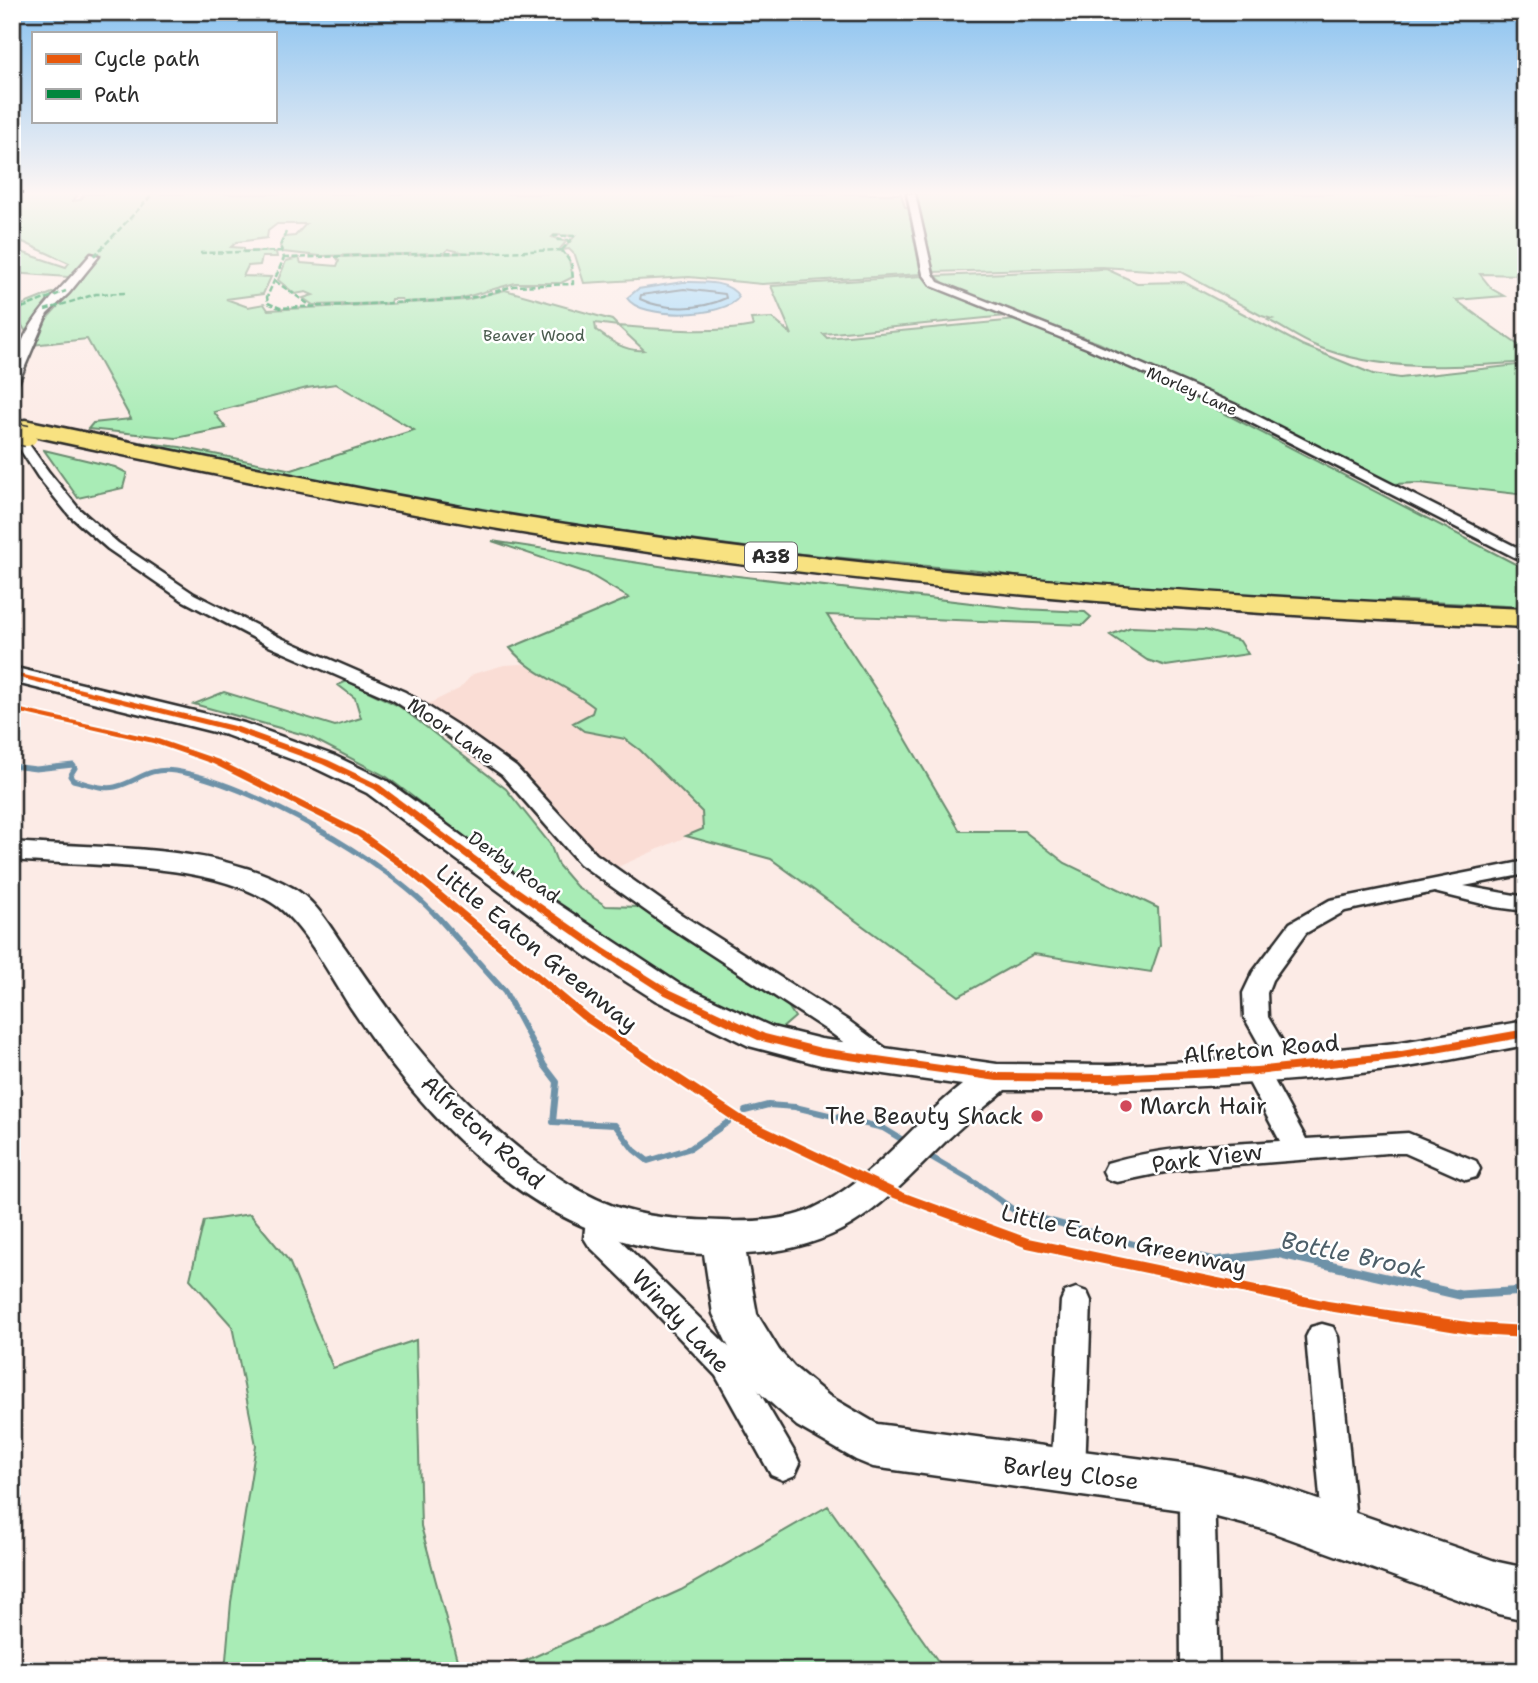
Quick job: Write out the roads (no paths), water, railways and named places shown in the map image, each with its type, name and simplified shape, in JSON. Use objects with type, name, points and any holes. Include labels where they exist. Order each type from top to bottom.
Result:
[{"type":"highway","name":"A38","points":[[18,428],[247,476],[607,538],[939,577],[1074,589],[1254,603],[1526,618]]},
{"type":"highway","name":"A38","points":[[18,428],[271,490],[633,551],[1084,603],[1259,616],[1526,629]]},
{"type":"street","points":[[12,383],[19,362],[43,313],[81,273]]},
{"type":"street","name":"Morley Lane","points":[[928,273],[947,291],[1091,346],[1230,407],[1526,558]]},
{"type":"street","name":"Moor Lane","points":[[18,428],[22,443],[43,474],[74,512],[113,546],[188,597],[275,642],[399,696],[442,724],[509,771],[588,859],[671,918],[840,1027],[887,1062]]},
{"type":"street","name":"Derby Road","points":[[12,674],[235,729],[325,762],[377,787],[564,924],[667,992],[762,1037],[821,1052],[997,1077]]},
{"type":"street","name":"Alfreton Road","points":[[12,851],[206,868],[264,885],[284,896],[309,916],[330,951],[415,1070],[528,1178],[565,1202],[600,1219],[622,1227],[683,1239],[759,1238],[806,1227],[836,1216],[862,1200],[939,1125],[997,1077],[1110,1078],[1270,1070],[1396,1056],[1526,1033]]},
{"type":"street","points":[[1270,1070],[1256,1017],[1255,993],[1261,978],[1298,928],[1338,905],[1526,867]]},
{"type":"street","points":[[1432,885],[1495,900],[1526,904]]},
{"type":"street","name":"Park View","points":[[1270,1070],[1297,1148]]},
{"type":"street","name":"Park View","points":[[1116,1171],[1175,1159],[1297,1148],[1331,1149],[1408,1143],[1466,1169]]},
{"type":"street","name":"Windy Lane","points":[[600,1219],[599,1238],[638,1274],[727,1366],[783,1464]]},
{"type":"street","name":"Barley Close","points":[[723,1238],[738,1323],[777,1381],[837,1429],[873,1445],[1198,1489],[1263,1505],[1498,1588],[1526,1594]]},
{"type":"street","points":[[1068,1473],[1076,1301]]},
{"type":"street","points":[[1322,1337],[1340,1531]]},
{"type":"street","points":[[1198,1489],[1200,1671]]},
{"type":"water","points":[[683,282],[722,285],[735,291],[739,297],[731,304],[717,309],[683,314],[648,310],[635,305],[627,298],[638,289]]},
{"type":"waterway","name":"Bottle Brook","points":[[12,766],[36,769],[73,765],[75,768],[70,776],[73,780],[105,788],[123,785],[149,773],[165,770],[206,778],[278,808],[352,849],[386,872],[437,917]]},
{"type":"waterway","name":"Bottle Brook","points":[[436,915],[505,992],[544,1065],[557,1082],[553,1122],[615,1125],[634,1150],[648,1161],[691,1148],[728,1122]]},
{"type":"waterway","name":"Bottle Brook","points":[[745,1111],[768,1105],[795,1107],[883,1128],[906,1142]]},
{"type":"waterway","name":"Bottle Brook","points":[[926,1154],[979,1185],[1015,1211],[1155,1250]]},
{"type":"waterway","name":"Bottle Brook","points":[[1149,1248],[1215,1261],[1277,1253],[1460,1295],[1526,1291]]},
{"type":"place","name":"March Hair","points":[[1126,1106]]},
{"type":"place","name":"The Beauty Shack","points":[[1037,1116]]},
{"type":"park label","name":"Beaver Wood","points":[[534,335]]}]
